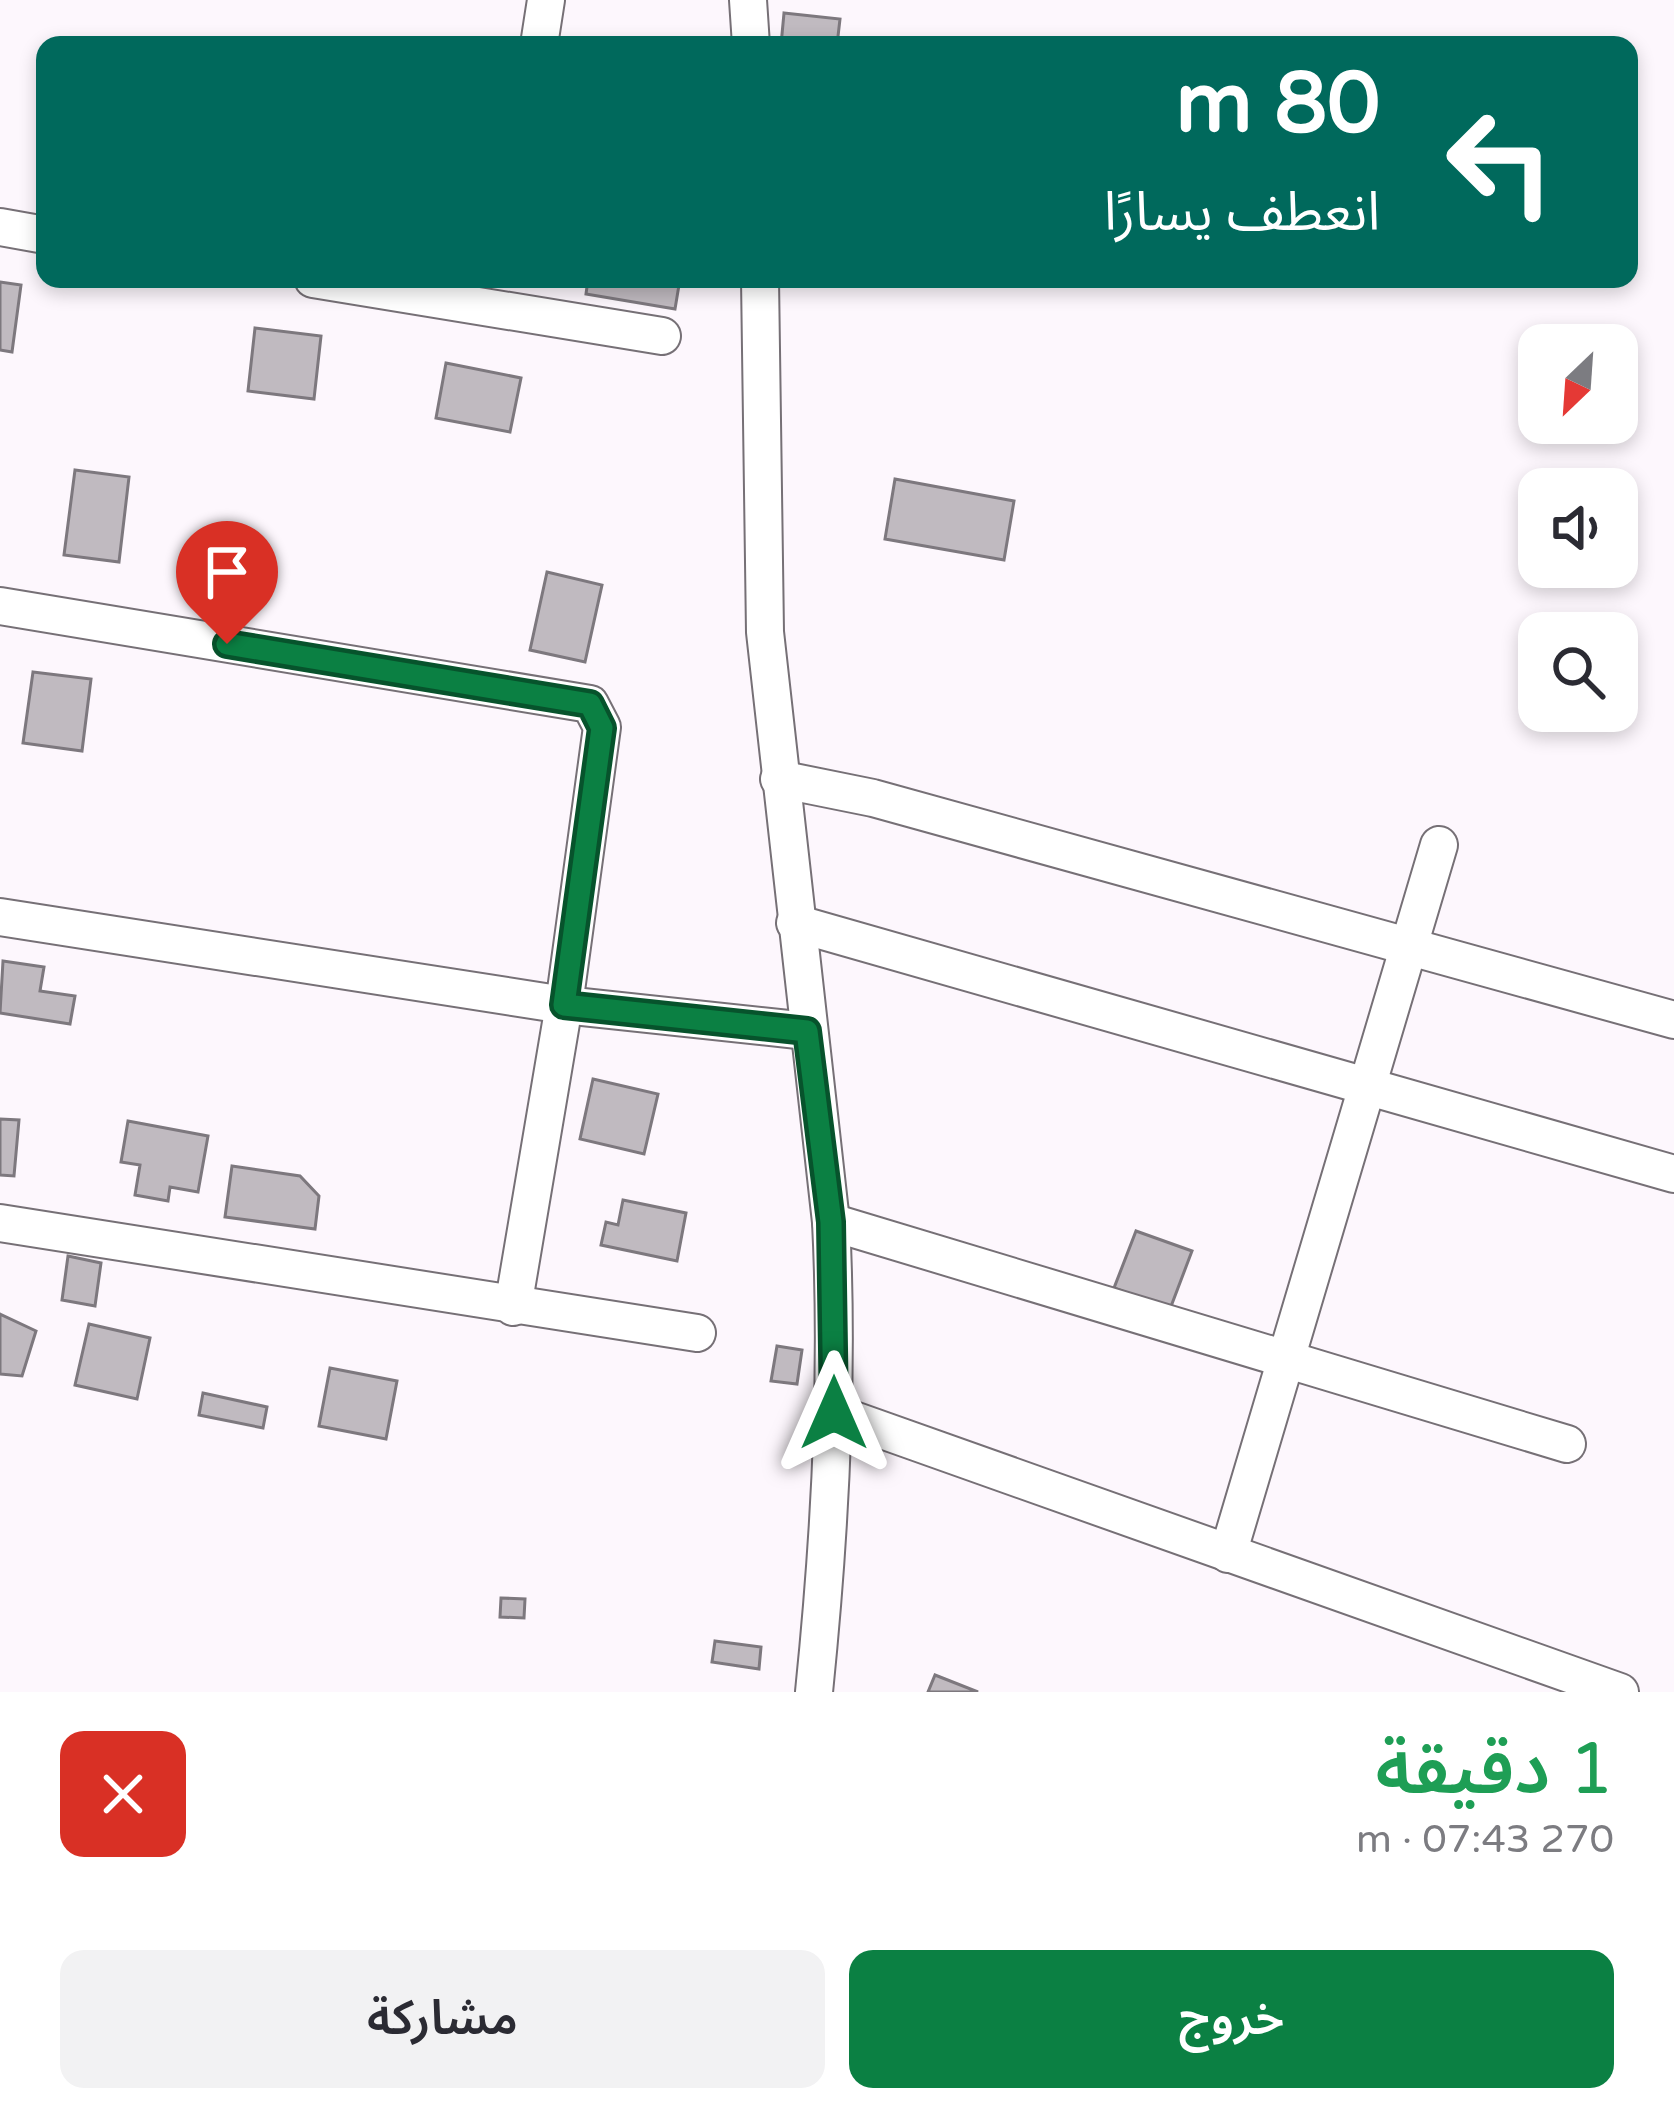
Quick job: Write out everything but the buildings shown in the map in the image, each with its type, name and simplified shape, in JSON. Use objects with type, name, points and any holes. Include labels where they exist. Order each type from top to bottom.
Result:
[{"type":"street","points":[[540,36],[546,0]]},
{"type":"street","points":[[748,0],[750,36]]},
{"type":"street","points":[[0,227],[36,233]]},
{"type":"street","points":[[426,288],[501,294],[662,337]]},
{"type":"street","points":[[760,288],[766,632],[794,923],[831,1222],[834,1413],[814,1692]]},
{"type":"street","points":[[0,606],[590,704],[602,728],[564,1005],[512,1307]]},
{"type":"street","points":[[779,779],[873,798],[1674,1020]]},
{"type":"street","points":[[1228,1554],[1439,845]]},
{"type":"street","points":[[0,917],[564,1005],[807,1031]]},
{"type":"street","points":[[794,923],[1674,1174]]},
{"type":"street","points":[[831,1222],[1567,1444]]},
{"type":"street","points":[[0,1223],[698,1333]]},
{"type":"street","points":[[834,1413],[1620,1692]]},
{"type":"route","points":[[227,644],[590,704],[602,728],[564,1005],[807,1031],[831,1222],[834,1413]]}]
